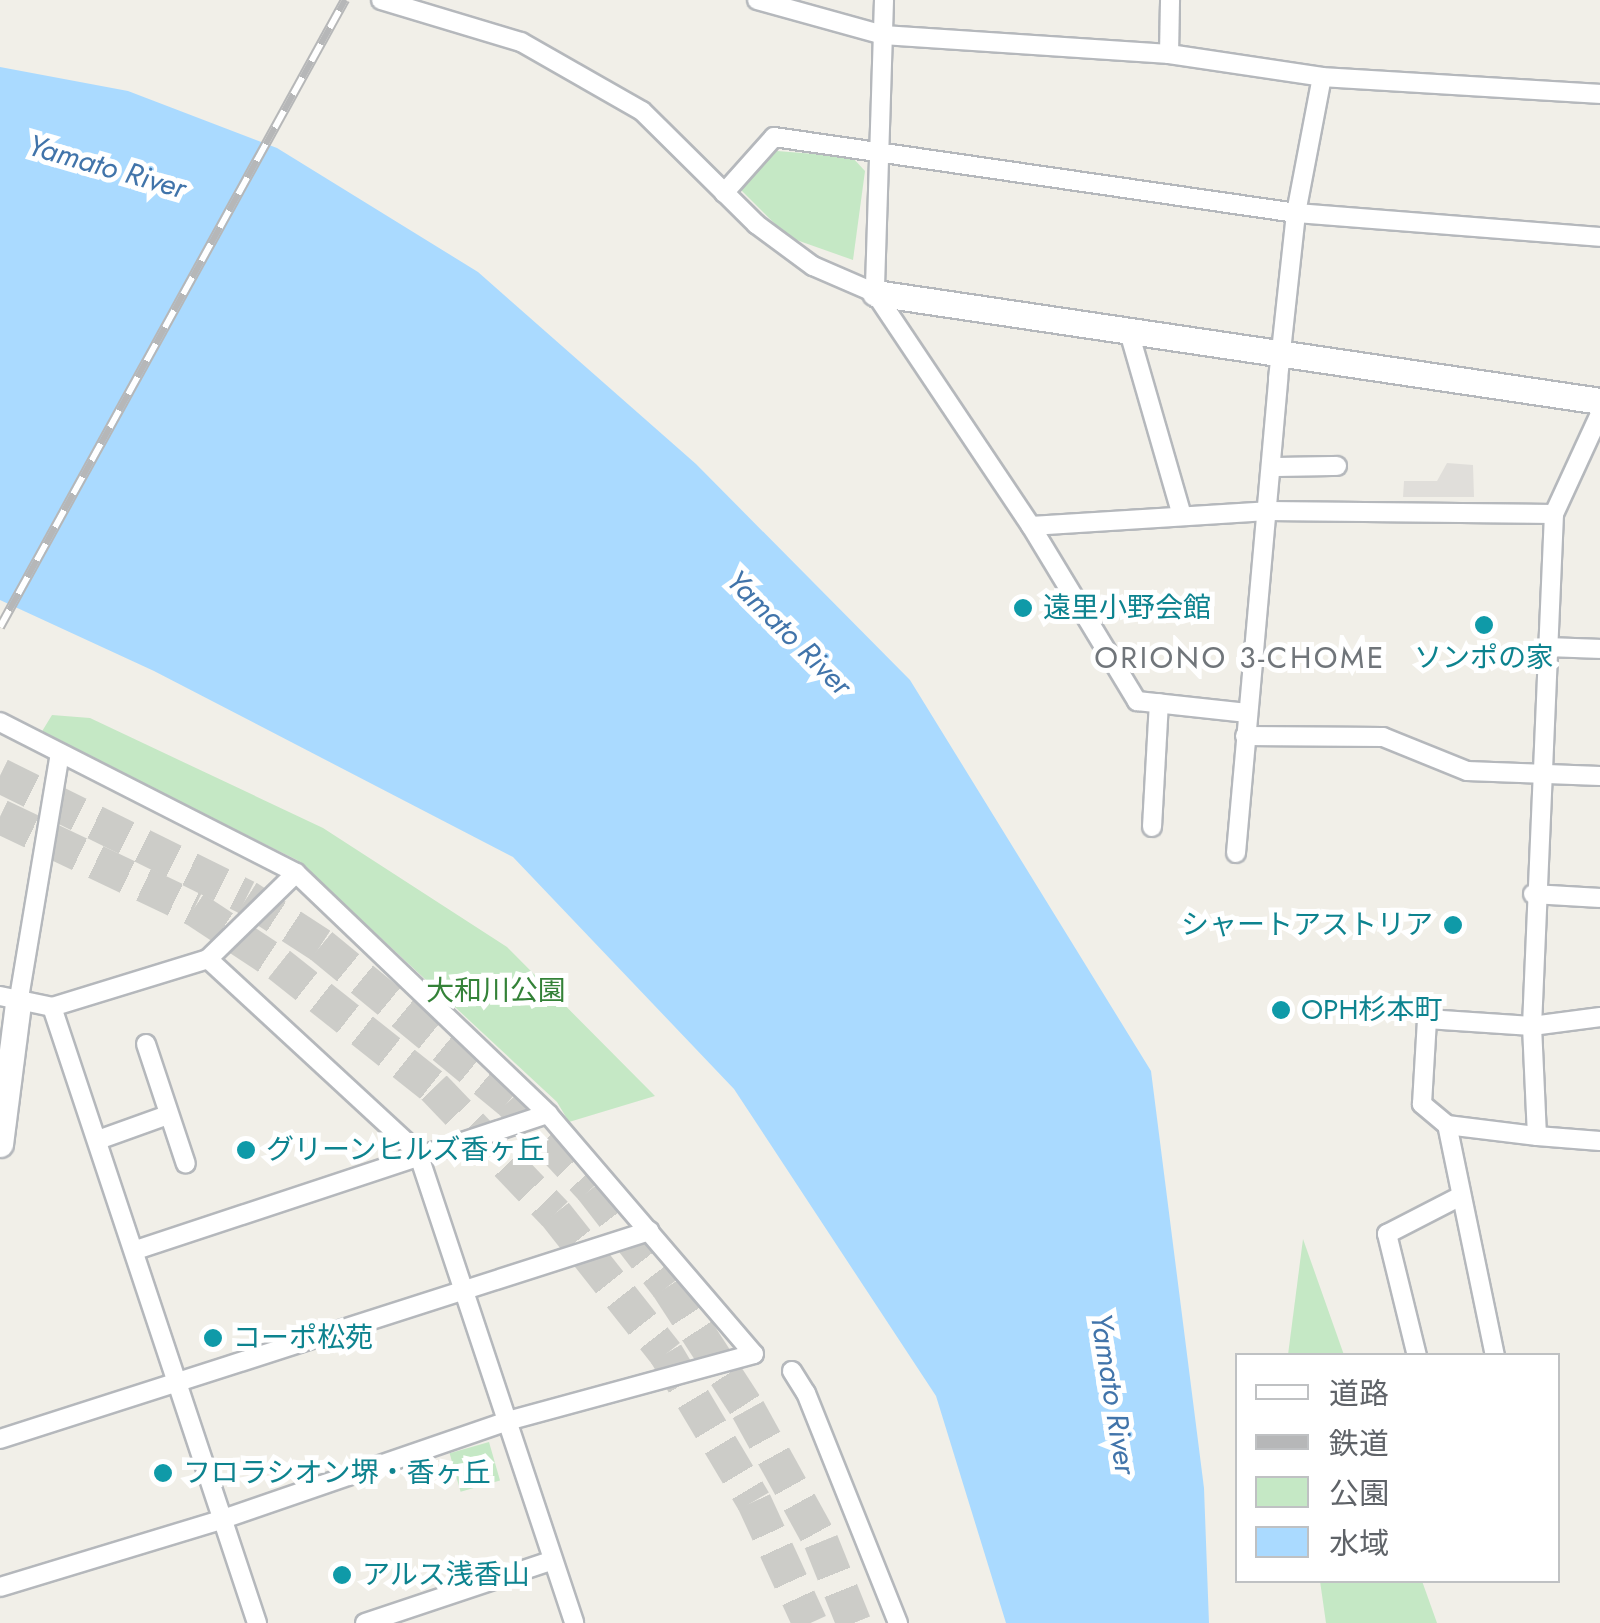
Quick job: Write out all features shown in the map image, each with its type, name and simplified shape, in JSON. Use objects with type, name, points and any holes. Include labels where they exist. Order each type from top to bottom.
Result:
[{"type":"street","points":[[381,0],[521,42],[642,111],[724,193],[812,266],[875,293],[1600,401]]},
{"type":"street","points":[[757,0],[883,35],[1169,54],[1322,76],[1600,94]]},
{"type":"street","points":[[884,0],[875,293],[1031,526],[1137,701],[1247,712]]},
{"type":"street","points":[[1169,54],[1170,0]]},
{"type":"street","points":[[1236,853],[1296,213],[1322,76]]},
{"type":"street","points":[[724,193],[774,138],[1296,213],[1600,237]]},
{"type":"street","points":[[1130,332],[1182,516]]},
{"type":"street","points":[[1537,1136],[1532,1026],[1534,894],[1554,514],[1600,414]]},
{"type":"street","points":[[1272,467],[1337,466]]},
{"type":"street","points":[[1031,526],[1268,511],[1554,514]]},
{"type":"street","points":[[1549,647],[1600,649]]},
{"type":"street","points":[[1152,827],[1159,703]]},
{"type":"street","points":[[0,722],[296,873],[548,1114],[754,1354],[508,1421],[224,1520],[0,1587]]},
{"type":"street","points":[[1245,736],[1383,737],[1467,771],[1600,776]]},
{"type":"street","points":[[0,1144],[9,1000],[51,778],[60,753]]},
{"type":"street","points":[[9,1000],[52,1007],[208,959],[296,873]]},
{"type":"street","points":[[1534,894],[1600,898]]},
{"type":"street","points":[[208,959],[418,1152],[468,1291],[574,1623]]},
{"type":"street","points":[[52,1007],[257,1623]]},
{"type":"street","points":[[1600,1017],[1532,1026],[1427,1019],[1422,1104],[1448,1125],[1600,1141]]},
{"type":"street","points":[[146,1044],[186,1164]]},
{"type":"street","points":[[136,1250],[418,1152],[548,1114]]},
{"type":"street","points":[[98,1140],[168,1116]]},
{"type":"street","points":[[1448,1125],[1494,1353]]},
{"type":"street","points":[[1416,1353],[1388,1234],[1461,1196]]},
{"type":"street","points":[[0,1439],[650,1232]]},
{"type":"street","points":[[792,1371],[806,1393],[898,1623]]},
{"type":"street","points":[[365,1623],[553,1560]]},
{"type":"shaded area","points":[[1447,463],[1473,465],[1474,497],[1403,497],[1404,481],[1437,481]]},
{"type":"green space","points":[[777,151],[852,157],[865,171],[853,260],[788,237],[739,188]]},
{"type":"green space","name":"大和川公園","points":[[52,715],[90,718],[323,828],[507,947],[655,1096],[569,1122],[557,1102],[297,860],[41,733]]},
{"type":"green space","points":[[1303,1239],[1343,1353],[1288,1353]]},
{"type":"green space","points":[[489,1442],[500,1480],[461,1492],[450,1453]]},
{"type":"green space","points":[[1320,1583],[1423,1583],[1437,1623],[1326,1623]]},
{"type":"water","name":"Yamato River","points":[[0,67],[128,91],[277,148],[478,272],[696,464],[910,680],[1151,1071],[1204,1488],[1209,1623],[1006,1623],[936,1396],[734,1089],[513,857],[154,671],[0,600]]},
{"type":"tunnel","points":[[0,775],[247,897],[321,945],[510,1100],[592,1188],[668,1286],[748,1409],[821,1541],[854,1623]]},
{"type":"tunnel","points":[[0,816],[194,908],[279,964],[434,1087],[555,1213],[666,1353],[754,1501],[810,1623]]},
{"type":"railway","points":[[0,627],[345,0]]},
{"type":"place","name":"遠里小野会館","points":[[1023,608]]},
{"type":"place","name":"ソンポの家","points":[[1484,625]]},
{"type":"place","name":"シャートアストリア","points":[[1453,925]]},
{"type":"place","name":"OPH杉本町","points":[[1281,1010]]},
{"type":"place","name":"グリーンヒルズ香ヶ丘","points":[[246,1150]]},
{"type":"place","name":"コーポ松苑","points":[[213,1338]]},
{"type":"place","name":"フロラシオン堺・香ヶ丘","points":[[163,1473]]},
{"type":"place","name":"アルス浅香山","points":[[342,1575]]},
{"type":"district","name":"ORIONO 3-CHOME","points":[[1240,658]]}]
